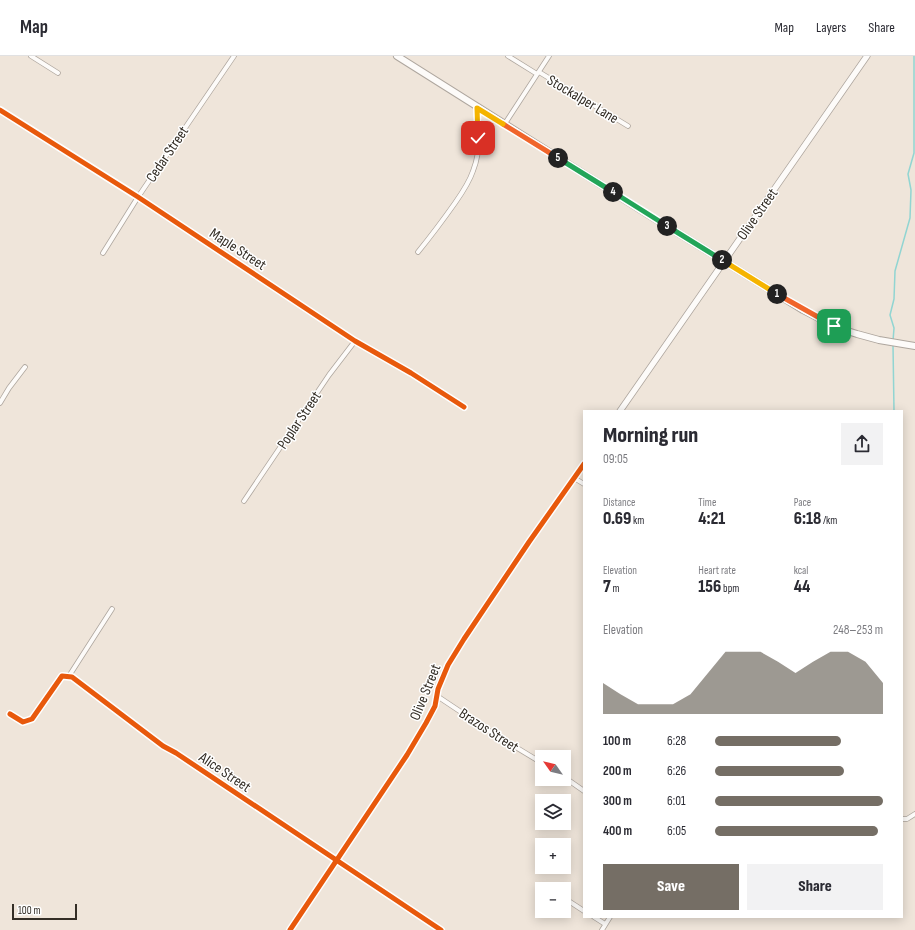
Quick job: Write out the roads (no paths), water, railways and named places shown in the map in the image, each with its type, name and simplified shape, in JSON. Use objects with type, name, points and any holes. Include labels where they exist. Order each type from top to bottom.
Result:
[{"type":"main road","points":[[397,56],[504,125],[803,310],[838,328],[857,334],[915,346]]},
{"type":"street","points":[[31,56],[58,73]]},
{"type":"street","name":"Cedar Street","points":[[103,253],[138,197],[234,56]]},
{"type":"street","name":"Stockalper Lane","points":[[508,56],[628,126]]},
{"type":"street","points":[[504,125],[549,56]]},
{"type":"street","name":"Olive Street","points":[[621,410],[867,56]]},
{"type":"street","points":[[418,252],[444,219],[464,189],[473,171],[478,149],[479,126],[477,108]]},
{"type":"street","name":"Maple Street","points":[[0,110],[138,197],[355,341],[411,373],[464,407]]},
{"type":"street","name":"Poplar Street","points":[[244,501],[329,375],[355,341]]},
{"type":"street","points":[[0,403],[25,366]]},
{"type":"street","name":"Olive Street","points":[[290,930],[426,723],[435,706],[438,688],[448,665],[464,639],[529,542],[583,465]]},
{"type":"street","points":[[574,478],[583,483]]},
{"type":"street","points":[[10,714],[23,722],[32,720],[62,676],[69,676],[112,609]]},
{"type":"street","name":"Alice Street","points":[[69,676],[72,676],[164,746],[441,930]]},
{"type":"street","name":"Brazos Street","points":[[437,696],[494,734],[535,759]]},
{"type":"street","points":[[571,782],[583,790]]},
{"type":"street","points":[[903,819],[908,819],[915,814]]},
{"type":"street","points":[[571,903],[583,910]]},
{"type":"street","points":[[596,918],[605,924]]},
{"type":"street","points":[[602,930],[609,918]]},
{"type":"waterway","points":[[893,341],[894,328],[890,315],[894,299],[895,271],[910,218],[911,190],[908,174],[914,153],[914,56]]},
{"type":"waterway","points":[[893,345],[894,410]]}]
